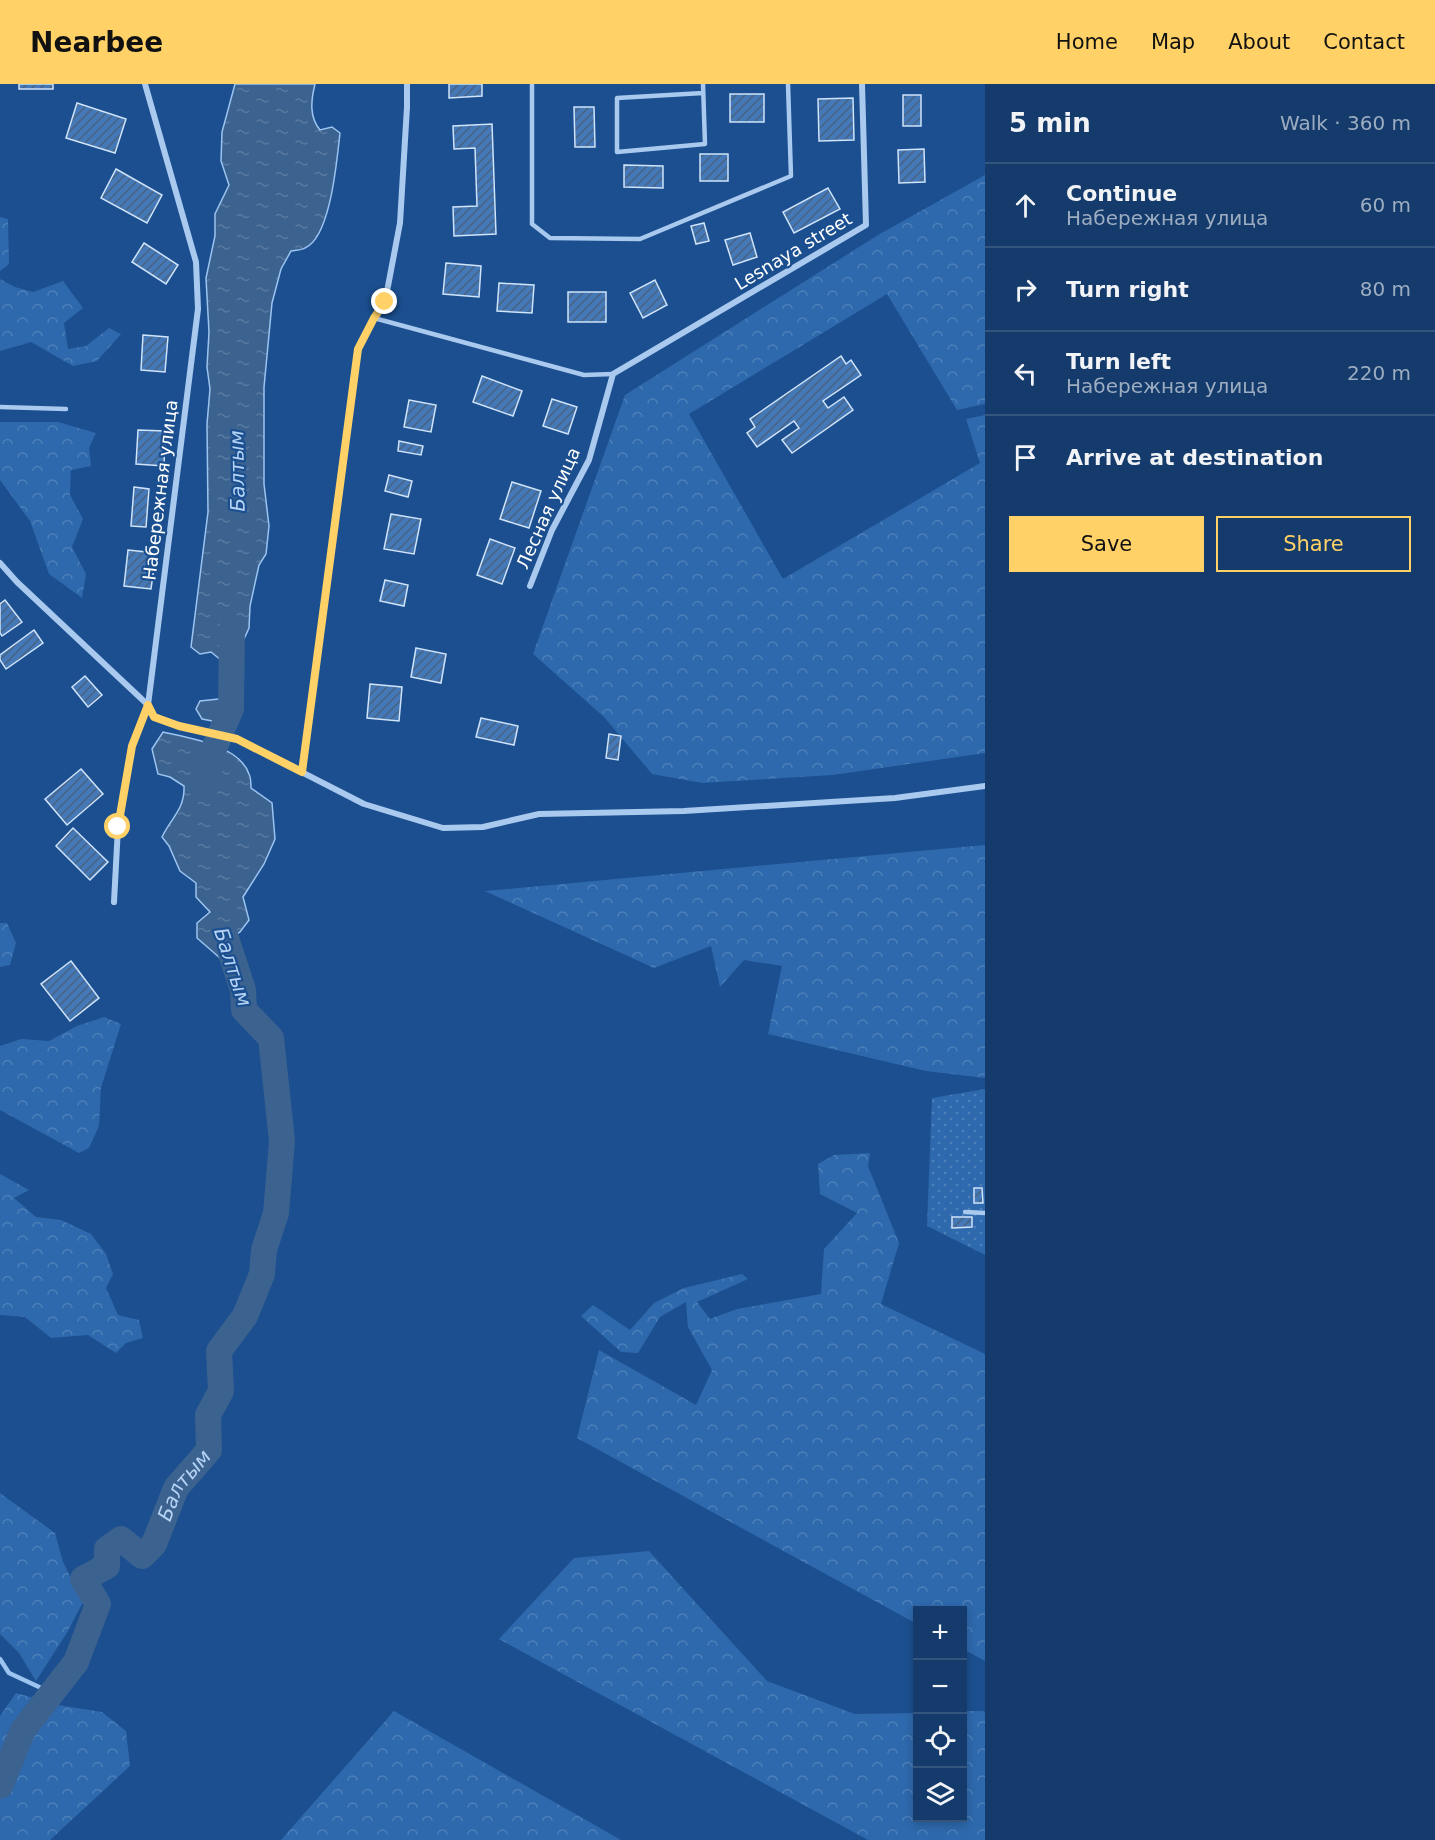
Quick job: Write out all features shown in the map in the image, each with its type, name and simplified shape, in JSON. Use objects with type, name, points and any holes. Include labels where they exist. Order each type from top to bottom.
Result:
[{"type":"street","name":"Набережная улица","points":[[114,902],[118,827],[132,746],[148,705],[198,309],[196,262],[145,84]]},
{"type":"street","points":[[302,772],[358,349],[385,302],[400,223],[407,84]]},
{"type":"street","name":"Lesnaya street","points":[[613,374],[867,225],[862,84]]},
{"type":"street","name":"Лесная улица","points":[[530,586],[552,530],[589,460],[613,374]]},
{"type":"street","points":[[0,563],[17,582],[148,705],[154,717],[179,726],[237,739],[364,804],[443,828],[483,827],[539,814],[684,811],[895,798],[985,786]]},
{"type":"lane","points":[[532,84],[532,224],[550,238],[640,239],[791,176],[788,84]]},
{"type":"lane","points":[[703,84],[705,144],[618,152],[616,98],[703,93]]},
{"type":"lane","points":[[374,318],[584,375],[613,374]]},
{"type":"lane","points":[[0,407],[66,409]]},
{"type":"lane","points":[[965,1212],[985,1213]]},
{"type":"green space","points":[[985,175],[985,404],[957,410],[887,294],[689,414],[783,579],[980,463],[966,419],[985,415],[985,753],[833,775],[702,783],[652,774],[604,717],[533,654],[625,395],[878,235]]},
{"type":"green space","points":[[0,217],[8,219],[9,264],[0,271]]},
{"type":"green space","points":[[0,279],[15,287],[33,292],[63,281],[83,308],[64,323],[68,349],[86,346],[109,328],[121,334],[97,361],[73,366],[31,342],[0,351]]},
{"type":"green space","points":[[0,422],[58,422],[96,433],[89,448],[91,466],[71,470],[70,495],[83,519],[72,547],[86,574],[82,598],[49,574],[30,521],[0,480]]},
{"type":"green space","points":[[985,845],[985,1078],[926,1071],[768,1034],[782,966],[744,960],[720,987],[711,946],[654,968],[485,891]]},
{"type":"green space","points":[[0,923],[7,923],[16,943],[10,965],[0,967]]},
{"type":"green space","points":[[104,1017],[121,1024],[101,1088],[99,1126],[89,1148],[79,1153],[0,1110],[0,1046],[21,1039],[49,1041],[77,1026]]},
{"type":"green space","points":[[985,1089],[985,1255],[927,1226],[932,1098]]},
{"type":"green space","points":[[870,1153],[868,1166],[899,1243],[881,1304],[985,1354],[985,1661],[967,1651],[967,1606],[913,1606],[913,1622],[577,1438],[599,1350],[696,1405],[712,1370],[688,1327],[686,1302],[660,1317],[638,1353],[621,1352],[581,1316],[593,1305],[630,1330],[654,1303],[684,1288],[742,1274],[748,1279],[697,1302],[710,1319],[737,1309],[821,1294],[824,1249],[857,1213],[820,1194],[818,1164],[834,1155]]},
{"type":"green space","points":[[0,1174],[29,1190],[14,1198],[36,1217],[61,1220],[91,1234],[106,1254],[113,1274],[106,1288],[118,1315],[139,1320],[143,1338],[126,1343],[116,1353],[88,1335],[51,1338],[25,1317],[0,1315]]},
{"type":"green space","points":[[0,1493],[55,1533],[63,1562],[83,1602],[68,1631],[36,1681],[19,1653],[0,1634]]},
{"type":"green space","points":[[649,1551],[767,1681],[855,1714],[913,1713],[913,1822],[967,1822],[967,1711],[983,1711],[985,1713],[985,1840],[868,1840],[499,1639],[574,1558]]},
{"type":"green space","points":[[16,1693],[58,1705],[102,1712],[126,1731],[130,1766],[50,1840],[0,1840],[0,1716]]},
{"type":"green space","points":[[394,1711],[621,1840],[281,1840]]},
{"type":"water","points":[[235,84],[315,84],[312,108],[316,125],[320,130],[332,127],[340,133],[331,196],[321,229],[314,241],[305,248],[291,251],[281,269],[272,303],[264,387],[264,484],[269,526],[266,554],[259,565],[250,606],[249,628],[239,650],[236,664],[227,665],[211,652],[200,654],[191,647],[208,512],[207,424],[210,389],[207,367],[209,332],[206,278],[215,236],[215,214],[229,185],[221,161],[222,132]]},
{"type":"water","points":[[228,698],[237,706],[232,721],[223,723],[202,719],[196,709],[200,701]]},
{"type":"water","points":[[163,732],[212,744],[235,756],[244,764],[249,774],[251,788],[272,803],[275,839],[264,864],[243,897],[249,920],[240,932],[232,937],[237,951],[245,961],[235,971],[197,938],[197,923],[210,912],[196,897],[196,883],[180,871],[169,846],[162,837],[180,807],[184,794],[184,786],[170,777],[158,774],[152,749]]},
{"type":"building","points":[[19,84],[53,84],[53,89],[19,89]]},
{"type":"building","points":[[449,84],[482,84],[482,96],[449,98]]},
{"type":"building","points":[[730,94],[764,94],[764,122],[730,122]]},
{"type":"building","points":[[903,95],[921,95],[921,126],[903,126]]},
{"type":"building","points":[[853,98],[854,140],[819,141],[818,99]]},
{"type":"building","points":[[77,103],[126,119],[115,153],[66,138]]},
{"type":"building","points":[[574,107],[594,107],[595,147],[575,147]]},
{"type":"building","points":[[492,124],[496,234],[454,236],[453,207],[477,206],[475,148],[454,149],[453,126]]},
{"type":"building","points":[[924,149],[925,182],[899,183],[898,150]]},
{"type":"building","points":[[700,154],[728,154],[728,181],[700,181]]},
{"type":"building","points":[[624,165],[663,166],[663,188],[624,187]]},
{"type":"building","points":[[116,169],[162,195],[147,223],[101,198]]},
{"type":"building","points":[[828,188],[840,209],[794,233],[783,212]]},
{"type":"building","points":[[704,223],[709,241],[696,244],[691,226]]},
{"type":"building","points":[[750,233],[757,257],[733,265],[725,240]]},
{"type":"building","points":[[144,243],[178,265],[166,284],[132,262]]},
{"type":"building","points":[[446,263],[481,266],[479,297],[443,294]]},
{"type":"building","points":[[655,280],[667,305],[643,318],[630,293]]},
{"type":"building","points":[[499,283],[534,285],[532,313],[497,311]]},
{"type":"building","points":[[568,292],[606,292],[606,322],[568,322]]},
{"type":"building","points":[[143,335],[168,337],[165,372],[141,370]]},
{"type":"building","points":[[841,356],[846,364],[851,360],[861,375],[823,401],[828,408],[844,397],[853,410],[792,453],[782,440],[799,428],[794,421],[757,447],[747,433],[755,427],[750,419]]},
{"type":"building","points":[[482,376],[522,391],[513,416],[473,402]]},
{"type":"building","points":[[552,399],[577,407],[568,434],[543,426]]},
{"type":"building","points":[[409,400],[436,405],[431,432],[404,427]]},
{"type":"building","points":[[138,430],[165,431],[164,466],[136,464]]},
{"type":"building","points":[[399,441],[423,446],[421,455],[398,451]]},
{"type":"building","points":[[389,475],[412,481],[408,497],[385,491]]},
{"type":"building","points":[[512,482],[541,491],[529,528],[500,519]]},
{"type":"building","points":[[134,487],[149,489],[146,527],[131,526]]},
{"type":"building","points":[[391,514],[421,519],[414,554],[384,549]]},
{"type":"building","points":[[490,539],[515,548],[502,584],[477,575]]},
{"type":"building","points":[[128,550],[156,553],[151,589],[124,586]]},
{"type":"building","points":[[385,580],[408,585],[404,606],[380,601]]},
{"type":"building","points":[[5,600],[22,622],[2,636],[0,633],[0,604]]},
{"type":"building","points":[[34,630],[43,643],[6,669],[0,660],[0,655]]},
{"type":"building","points":[[416,648],[446,654],[441,683],[411,677]]},
{"type":"building","points":[[85,676],[102,695],[88,707],[72,687]]},
{"type":"building","points":[[370,684],[402,687],[399,721],[367,718]]},
{"type":"building","points":[[481,718],[518,726],[514,745],[476,737]]},
{"type":"building","points":[[609,734],[621,736],[618,760],[606,758]]},
{"type":"building","points":[[81,769],[103,794],[67,825],[45,799]]},
{"type":"building","points":[[73,828],[108,862],[90,880],[56,846]]},
{"type":"building","points":[[71,961],[99,998],[70,1021],[41,984]]},
{"type":"building","points":[[974,1188],[982,1188],[983,1203],[974,1203]]},
{"type":"building","points":[[952,1217],[972,1217],[972,1227],[952,1228]]},
{"type":"waterway","name":"Балтым","points":[[209,781],[210,758],[231,709],[232,629]]},
{"type":"waterway","name":"Балтым","points":[[0,1786],[23,1730],[76,1662],[98,1604],[83,1579],[107,1566],[107,1549],[121,1539],[142,1556],[154,1544],[176,1488],[209,1450],[208,1415],[221,1391],[219,1351],[245,1316],[262,1274],[264,1250],[276,1213],[282,1141],[271,1038],[244,1010],[243,990],[226,938]]},
{"type":"waterway","points":[[0,1659],[9,1673],[52,1693]]},
{"type":"route","points":[[118,827],[132,746],[148,705],[154,717],[179,726],[237,739],[302,772],[358,349],[385,302]]}]
